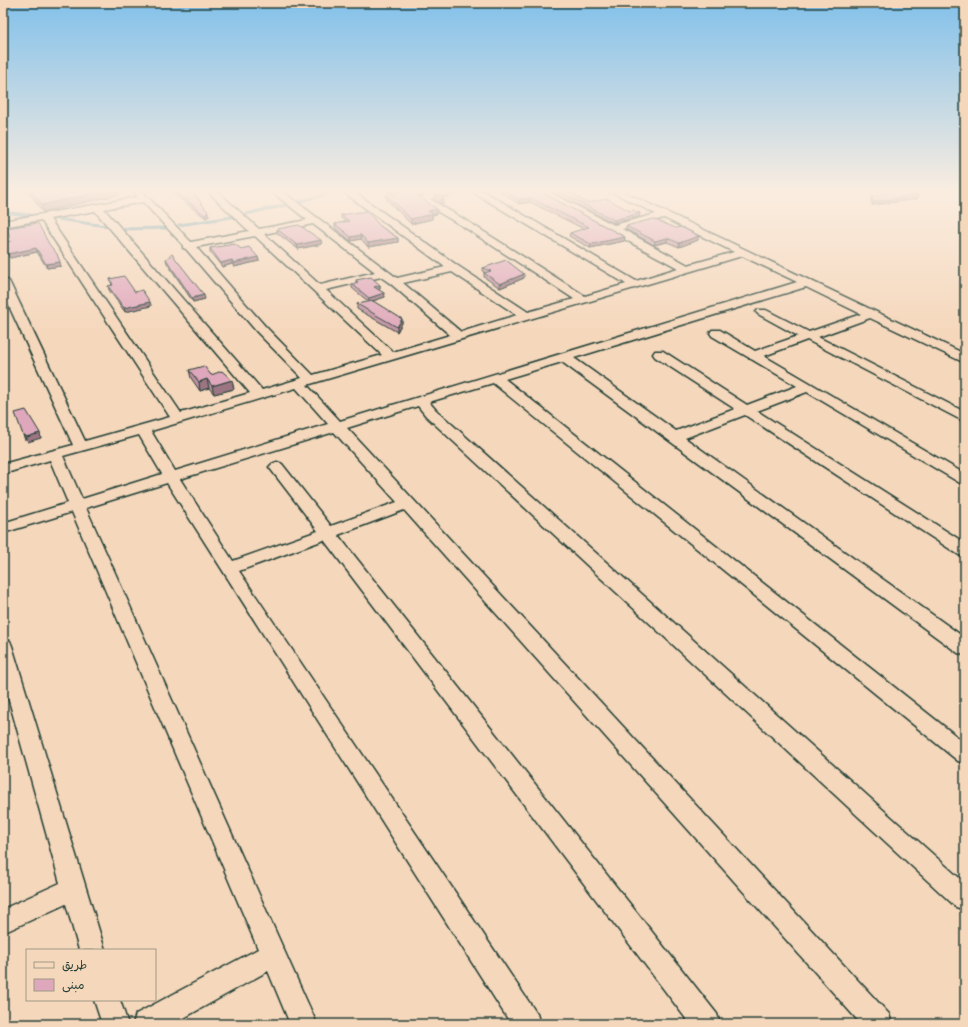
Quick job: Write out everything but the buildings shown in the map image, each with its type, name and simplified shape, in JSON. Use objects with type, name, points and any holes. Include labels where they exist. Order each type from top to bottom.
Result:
[{"type":"street","points":[[59,239],[178,419]]},
{"type":"street","points":[[125,239],[259,395]]},
{"type":"street","points":[[182,239],[261,328],[305,381],[337,427],[879,1024]]},
{"type":"street","points":[[188,246],[223,239]]},
{"type":"street","points":[[264,239],[390,356]]},
{"type":"street","points":[[339,239],[384,273],[459,336]]},
{"type":"street","points":[[414,239],[526,316]]},
{"type":"street","points":[[489,239],[582,299]]},
{"type":"street","points":[[557,239],[634,284]]},
{"type":"street","points":[[633,239],[685,268]]},
{"type":"street","points":[[713,239],[965,359]]},
{"type":"street","points":[[3,469],[178,419],[685,268],[742,253]]},
{"type":"street","points":[[395,282],[454,268]]},
{"type":"street","points":[[318,289],[384,273]]},
{"type":"street","points":[[3,281],[81,447]]},
{"type":"street","points":[[3,528],[806,283]]},
{"type":"street","points":[[762,312],[965,418]]},
{"type":"street","points":[[754,355],[871,314]]},
{"type":"street","points":[[716,333],[965,480]]},
{"type":"street","points":[[659,354],[965,551]]},
{"type":"street","points":[[564,357],[965,648]]},
{"type":"street","points":[[496,378],[504,386],[965,755]]},
{"type":"street","points":[[674,437],[808,387]]},
{"type":"street","points":[[421,401],[437,418],[965,899]]},
{"type":"street","points":[[143,429],[229,569],[527,1024]]},
{"type":"street","points":[[55,455],[304,1024]]},
{"type":"street","points":[[277,468],[706,1024]]},
{"type":"street","points":[[229,569],[407,504]]},
{"type":"street","points":[[3,646],[92,949]]},
{"type":"street","points":[[3,921],[74,888]]},
{"type":"street","points":[[146,1024],[274,954]]},
{"type":"street","points":[[107,1001],[114,1024]]}]
